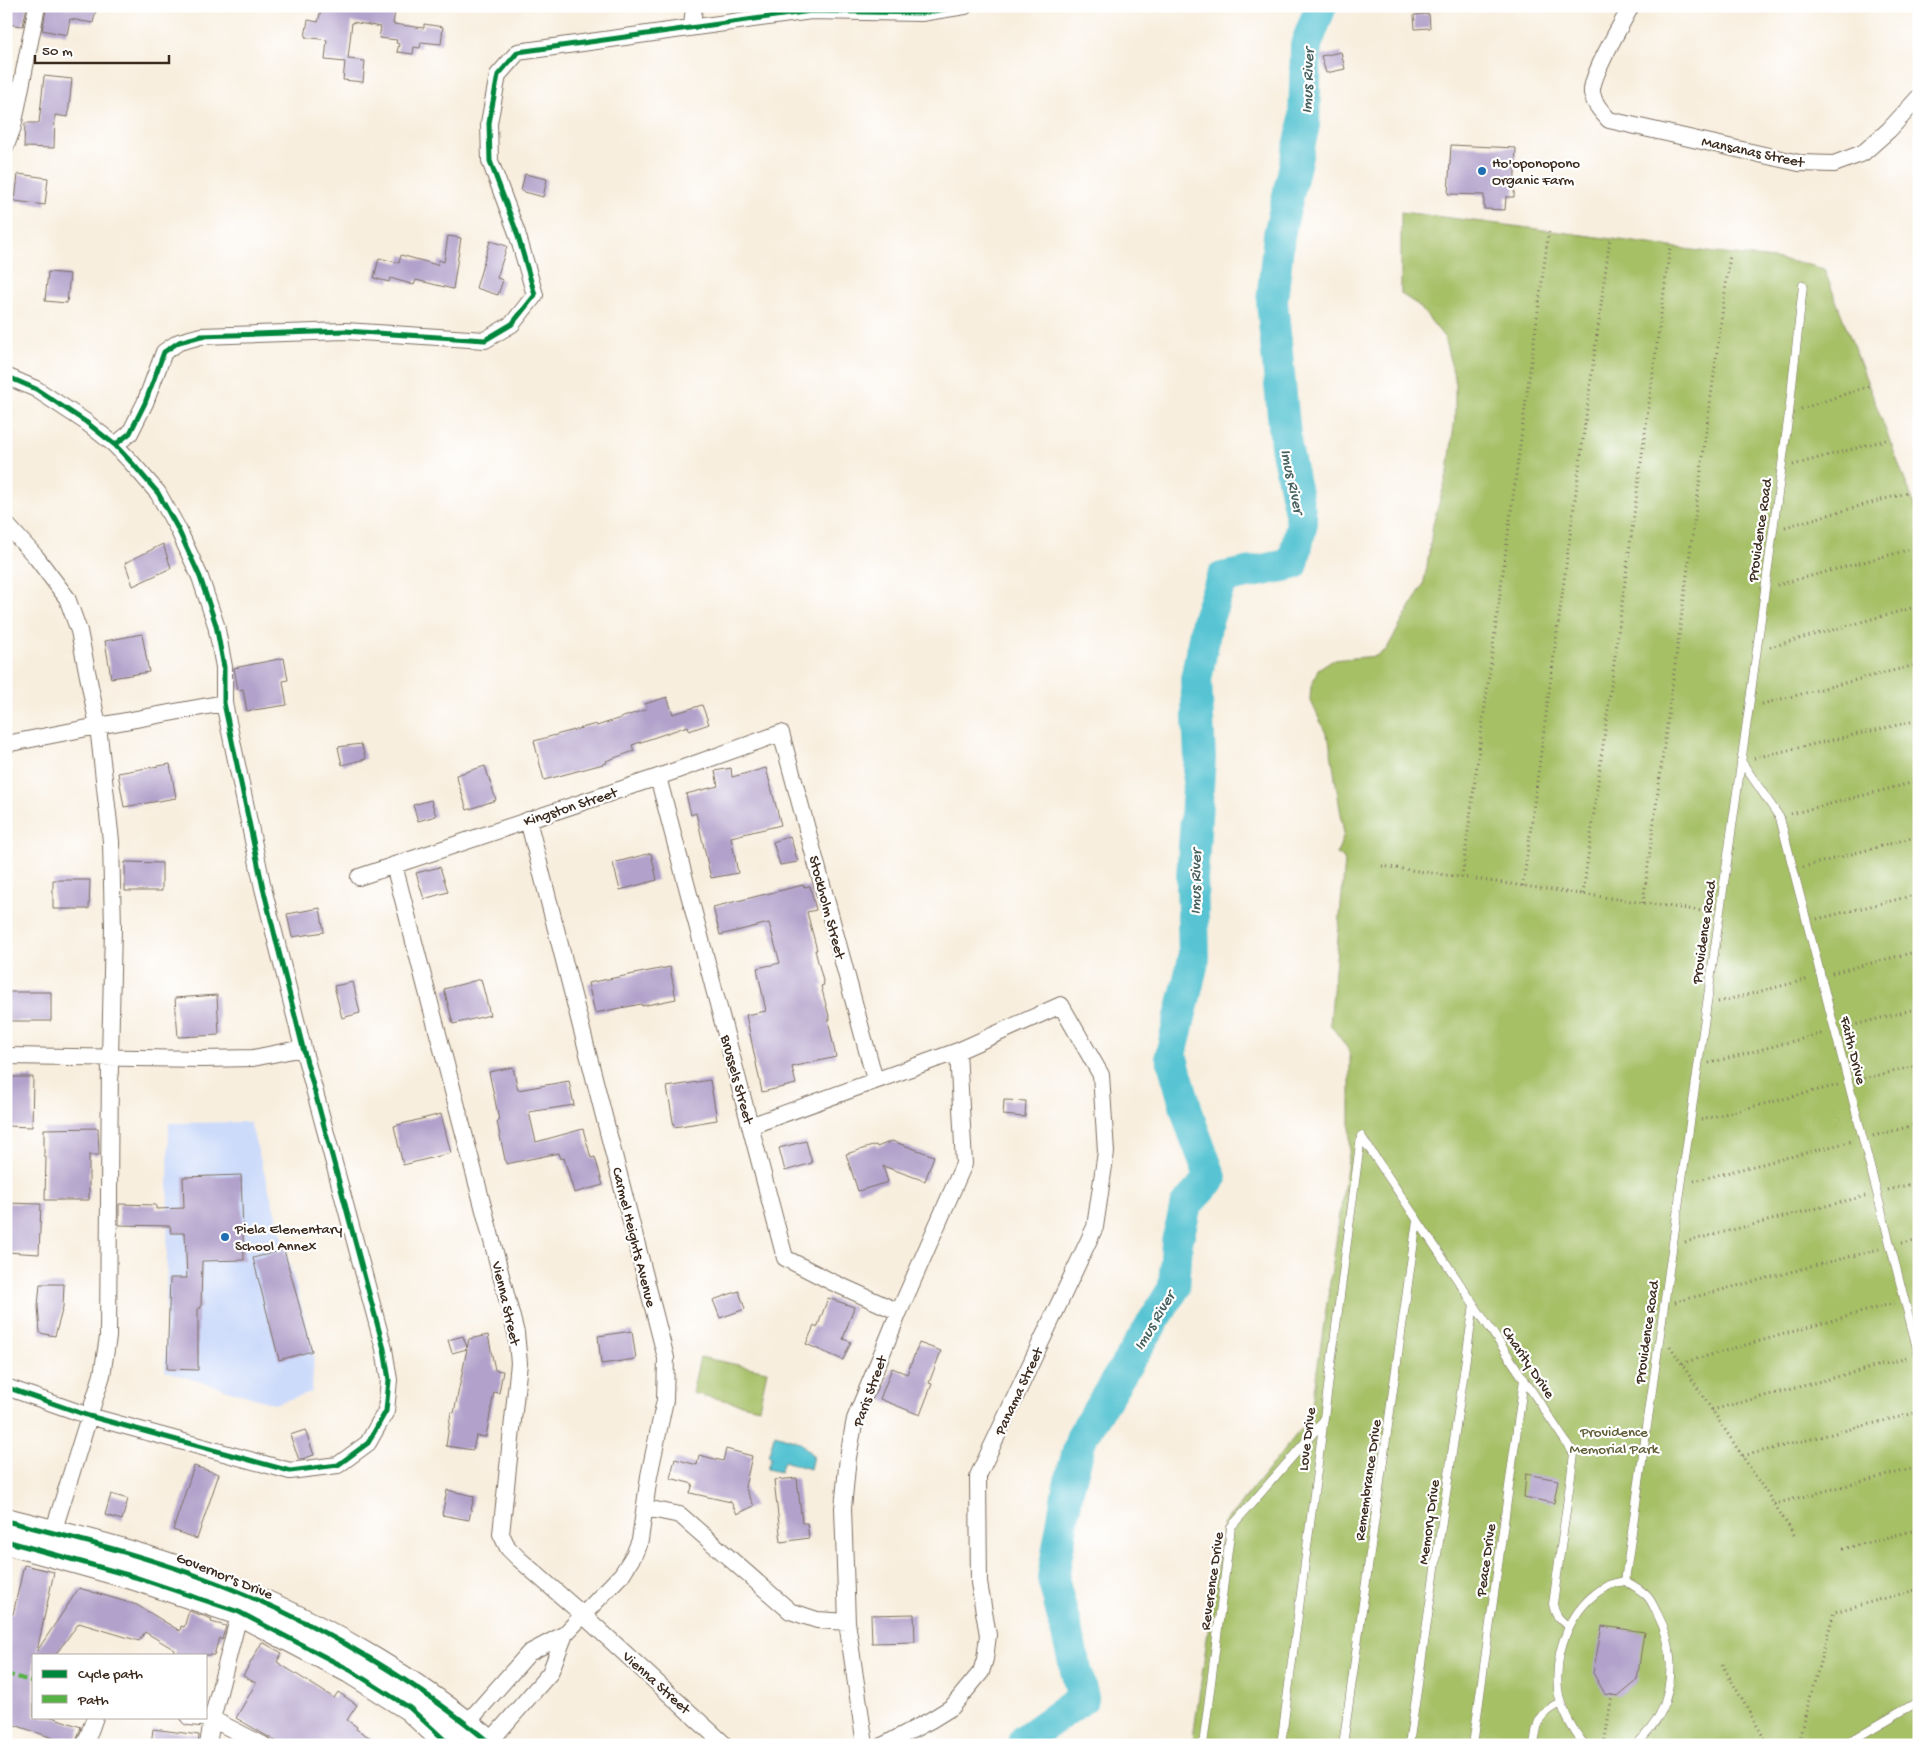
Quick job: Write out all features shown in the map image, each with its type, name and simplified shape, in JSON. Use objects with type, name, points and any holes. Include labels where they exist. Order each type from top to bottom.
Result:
[{"type":"highway","name":"Governor's Drive","points":[[6,1521],[50,1542]]},
{"type":"highway","name":"Governor's Drive","points":[[6,1540],[108,1547],[174,1568],[242,1603],[410,1708],[450,1744]]},
{"type":"highway","name":"Governor's Drive","points":[[242,1603],[318,1630],[361,1654],[466,1724],[489,1744]]},
{"type":"street","points":[[6,146],[13,127],[37,6]]},
{"type":"street","points":[[692,27],[694,6]]},
{"type":"street","points":[[115,445],[130,433],[145,403],[164,352],[179,342],[201,336],[345,331],[485,340],[512,324],[535,295],[517,233],[490,161],[489,123],[498,75],[518,52],[811,11],[921,13],[965,6]]},
{"type":"street","name":"Mansanas Street","points":[[1631,6],[1597,74],[1592,92],[1598,108],[1609,120],[1799,163],[1834,164],[1863,153],[1889,130],[1919,97]]},
{"type":"street","points":[[6,376],[36,389],[86,422],[115,445],[158,493],[178,529],[200,577],[216,625],[224,667],[224,703],[262,888],[384,1350],[389,1380],[386,1412],[368,1443],[338,1465],[290,1471],[89,1416],[6,1387]]},
{"type":"street","points":[[6,524],[36,557],[68,598],[79,631],[98,726],[111,841],[113,928],[108,1338],[102,1375],[50,1542]]},
{"type":"street","points":[[6,744],[224,703]]},
{"type":"street","name":"Kingston Street","points":[[359,877],[658,777],[781,733]]},
{"type":"street","name":"Stockholm Street","points":[[781,733],[875,1080]]},
{"type":"street","name":"Brussels Street","points":[[658,777],[785,1258],[832,1282],[899,1312]]},
{"type":"street","name":"Carmel Heights Avenue","points":[[450,1744],[529,1653],[565,1634],[622,1574],[634,1555],[640,1540],[649,1476],[665,1400],[666,1358],[528,820]]},
{"type":"street","name":"Vienna Street","points":[[394,865],[516,1333],[519,1363],[500,1534],[508,1548],[519,1559],[725,1745]]},
{"type":"street","name":"Panama Street","points":[[884,1745],[932,1720],[952,1707],[980,1672],[985,1659],[988,1635],[979,1583],[978,1476],[1095,1227],[1106,1152],[1100,1075],[1061,1005],[958,1051]]},
{"type":"street","points":[[6,1056],[253,1058],[303,1048]]},
{"type":"street","points":[[750,1126],[958,1051]]},
{"type":"street","name":"Paris Street","points":[[865,1745],[847,1622],[843,1508],[848,1457],[855,1419],[899,1312],[964,1164],[958,1051]]},
{"type":"street","points":[[646,1508],[680,1515],[790,1611],[817,1620],[847,1622]]},
{"type":"street","points":[[208,1745],[212,1719],[242,1603]]},
{"type":"street","name":"Carmel Heights Avenue","points":[[489,1744],[550,1673],[565,1634]]},
{"type":"street","points":[[85,1745],[95,1718]]},
{"type":"street","points":[[200,1718],[212,1719],[263,1745]]},
{"type":"lane","name":"Providence Road","points":[[1625,1581],[1782,468],[1803,286]]},
{"type":"lane","name":"Faith Drive","points":[[1741,761],[1780,818],[1919,1355]]},
{"type":"lane","name":"Charity Drive","points":[[1361,1136],[1574,1454],[1554,1604],[1555,1613],[1569,1627]]},
{"type":"lane","name":"Love Drive","points":[[1281,1745],[1361,1136]]},
{"type":"lane","name":"Remembrance Drive","points":[[1344,1745],[1417,1220]]},
{"type":"lane","name":"Memory Drive","points":[[1409,1745],[1474,1304]]},
{"type":"lane","name":"Peace Drive","points":[[1473,1745],[1524,1379]]},
{"type":"lane","name":"Reverence Drive","points":[[1203,1745],[1232,1527],[1322,1423]]},
{"type":"lane","points":[[1585,1745],[1561,1702],[1558,1690],[1561,1648],[1569,1627],[1579,1611],[1595,1594],[1608,1585],[1625,1581],[1638,1588],[1649,1598],[1664,1626],[1671,1654],[1670,1677],[1660,1715],[1649,1732],[1636,1745]]},
{"type":"lane","points":[[1844,1745],[1919,1701]]},
{"type":"lane","points":[[1534,1745],[1540,1716],[1561,1702]]},
{"type":"path","points":[[1462,877],[1549,229]]},
{"type":"path","points":[[1523,886],[1610,238]]},
{"type":"path","points":[[1584,894],[1670,247]]},
{"type":"path","points":[[1643,903],[1730,255]]},
{"type":"path","points":[[1789,413],[1869,386]]},
{"type":"path","points":[[1782,468],[1889,439]]},
{"type":"path","points":[[1773,530],[1910,492]]},
{"type":"path","points":[[1765,588],[1919,547]]},
{"type":"path","points":[[1756,651],[1919,606]]},
{"type":"path","points":[[1749,707],[1919,664]]},
{"type":"path","points":[[1741,761],[1919,720]]},
{"type":"path","points":[[1780,818],[1919,781]]},
{"type":"path","points":[[1793,870],[1919,836]]},
{"type":"path","points":[[1382,866],[1720,914]]},
{"type":"path","points":[[1806,922],[1919,894]]},
{"type":"path","points":[[1698,1066],[1919,1008]]},
{"type":"path","points":[[1690,1123],[1919,1065]]},
{"type":"path","points":[[1682,1184],[1919,1124]]},
{"type":"path","points":[[1672,1246],[1919,1182]]},
{"type":"path","points":[[1664,1305],[1919,1239]]},
{"type":"path","points":[[1682,1363],[1904,1300]]},
{"type":"path","points":[[1660,1330],[1795,1536]]},
{"type":"path","points":[[1712,1410],[1919,1355]]},
{"type":"path","points":[[1743,1456],[1919,1412]]},
{"type":"path","points":[[1774,1504],[1919,1467]]},
{"type":"path","points":[[1843,1549],[1919,1529]]},
{"type":"path","points":[[1797,1745],[1834,1612],[1919,1589]]},
{"type":"path","points":[[1722,1664],[1768,1745]]},
{"type":"path","points":[[1604,1745],[1612,1695]]},
{"type":"shaded area","name":"Piela Elementary School Annex","points":[[250,1122],[314,1351],[312,1392],[274,1404],[165,1371],[169,1123]]},
{"type":"green space","name":"Providence Memorial Park","points":[[1401,212],[1778,260],[1824,269],[1919,517],[1919,1745],[1192,1745],[1223,1525],[1310,1418],[1350,1147],[1350,1052],[1330,1024],[1345,862],[1337,854],[1344,834],[1329,740],[1310,699],[1311,687],[1318,669],[1332,660],[1376,656],[1386,650],[1423,585],[1433,524],[1448,472],[1455,418],[1455,380],[1444,337],[1418,305],[1401,294]]},
{"type":"green space","points":[[700,1357],[767,1371],[759,1408],[692,1393]]},
{"type":"water","points":[[775,1434],[800,1442],[813,1456],[810,1469],[784,1461],[780,1472],[767,1469],[771,1457],[768,1456]]},
{"type":"building","points":[[6,6],[27,6],[23,26],[6,24]]},
{"type":"building","points":[[47,6],[79,6],[96,10],[93,23],[70,19],[67,35],[42,30]]},
{"type":"building","points":[[322,6],[396,6],[393,24],[424,28],[424,24],[443,27],[441,44],[421,42],[420,48],[414,47],[413,54],[397,52],[399,44],[396,43],[397,40],[379,38],[381,27],[352,22],[348,59],[365,61],[363,82],[343,80],[345,62],[325,60],[327,40],[305,37],[308,20],[318,22]]},
{"type":"building","points":[[1429,14],[1430,28],[1415,29],[1414,15]]},
{"type":"building","points":[[1341,52],[1345,69],[1326,73],[1321,56]]},
{"type":"building","points":[[44,76],[72,79],[68,117],[55,115],[54,148],[24,147],[25,123],[39,123]]},
{"type":"building","name":"Ho'oponopono Organic Farm","points":[[1451,145],[1516,148],[1514,197],[1506,197],[1505,210],[1484,209],[1484,195],[1448,194]]},
{"type":"building","points":[[18,174],[48,178],[45,205],[15,201]]},
{"type":"building","points":[[525,174],[547,179],[543,197],[521,191]]},
{"type":"building","points":[[448,236],[461,238],[453,289],[416,280],[414,285],[390,278],[389,282],[374,278],[379,258],[399,263],[401,255],[437,265],[439,260],[444,262]]},
{"type":"building","points":[[490,241],[507,246],[497,278],[503,280],[498,295],[476,288]]},
{"type":"building","points":[[48,272],[70,274],[67,303],[45,301]]},
{"type":"building","points":[[163,544],[171,568],[133,586],[125,563]]},
{"type":"building","points":[[142,634],[149,672],[111,678],[105,641]]},
{"type":"building","points":[[284,658],[288,680],[283,681],[287,705],[247,711],[243,689],[238,690],[234,668]]},
{"type":"building","points":[[667,697],[673,714],[702,705],[709,724],[689,731],[688,726],[632,745],[634,751],[606,761],[607,763],[544,780],[534,741],[596,724],[597,726],[647,709],[645,704]]},
{"type":"building","points":[[361,744],[366,759],[342,765],[338,747]]},
{"type":"building","points":[[170,764],[176,798],[124,807],[118,773]]},
{"type":"building","points":[[485,766],[496,800],[467,810],[456,775]]},
{"type":"building","points":[[731,768],[732,777],[766,768],[781,825],[731,837],[738,873],[711,878],[696,813],[691,815],[686,794],[718,786],[715,771]]},
{"type":"building","points":[[431,800],[436,816],[418,821],[413,805]]},
{"type":"building","points":[[790,836],[798,862],[780,865],[773,842]]},
{"type":"building","points":[[651,853],[657,880],[620,890],[613,863]]},
{"type":"building","points":[[125,862],[162,863],[162,891],[125,891]]},
{"type":"building","points":[[440,867],[448,892],[424,899],[416,873]]},
{"type":"building","points":[[53,880],[90,880],[89,909],[53,909]]},
{"type":"building","points":[[803,885],[804,887],[810,886],[816,910],[807,912],[824,985],[821,986],[830,1020],[828,1020],[836,1057],[792,1067],[796,1084],[762,1092],[746,1015],[766,1011],[757,968],[780,963],[769,923],[720,935],[713,907]]},
{"type":"building","points":[[320,908],[324,932],[292,937],[287,914]]},
{"type":"building","points":[[670,967],[676,999],[595,1013],[588,983]]},
{"type":"building","points":[[481,979],[490,1015],[453,1024],[444,989]]},
{"type":"building","points":[[353,982],[360,1013],[342,1018],[334,986]]},
{"type":"building","points":[[6,992],[51,992],[51,1021],[6,1021]]},
{"type":"building","points":[[217,995],[219,1035],[178,1037],[175,998]]},
{"type":"building","points":[[513,1067],[518,1090],[569,1081],[574,1105],[529,1112],[536,1142],[583,1129],[591,1158],[595,1157],[603,1185],[574,1193],[564,1158],[561,1159],[559,1153],[506,1164],[489,1072]]},
{"type":"building","points":[[6,1077],[33,1077],[32,1127],[6,1126]]},
{"type":"building","points":[[710,1080],[717,1120],[674,1127],[667,1087]]},
{"type":"building","points":[[1004,1100],[1026,1101],[1025,1117],[1003,1115]]},
{"type":"building","points":[[441,1114],[451,1153],[403,1165],[394,1126]]},
{"type":"building","points":[[98,1128],[99,1155],[89,1155],[89,1200],[45,1200],[46,1156],[44,1156],[44,1129]]},
{"type":"building","points":[[806,1141],[812,1163],[785,1171],[779,1148]]},
{"type":"building","points":[[892,1141],[934,1156],[925,1181],[883,1166],[888,1182],[858,1191],[846,1154],[876,1145],[877,1147]]},
{"type":"building","points":[[241,1175],[244,1260],[202,1261],[201,1308],[198,1308],[198,1370],[167,1369],[170,1278],[187,1278],[185,1233],[171,1233],[170,1226],[119,1225],[119,1204],[156,1205],[156,1209],[184,1208],[183,1177]]},
{"type":"building","points":[[6,1203],[41,1204],[39,1254],[6,1252]]},
{"type":"building","points":[[284,1250],[312,1351],[279,1360],[253,1258]]},
{"type":"building","points":[[40,1284],[64,1284],[63,1307],[55,1336],[40,1333],[38,1306]]},
{"type":"building","points":[[739,1291],[745,1309],[720,1318],[713,1300]]},
{"type":"building","points":[[828,1298],[854,1307],[843,1339],[851,1342],[843,1360],[806,1344],[814,1326],[817,1328]]},
{"type":"building","points":[[632,1331],[636,1359],[601,1364],[598,1336]]},
{"type":"building","points":[[488,1335],[495,1370],[503,1371],[499,1393],[494,1392],[486,1437],[476,1436],[473,1450],[446,1446],[451,1412],[454,1413],[467,1349],[452,1353],[448,1340],[463,1336],[467,1348],[469,1339]]},
{"type":"building","points":[[919,1343],[941,1351],[929,1383],[932,1384],[920,1415],[880,1399],[892,1368],[907,1374]]},
{"type":"building","points":[[305,1430],[314,1455],[299,1460],[290,1435]]},
{"type":"building","points":[[726,1449],[752,1456],[745,1487],[754,1506],[737,1514],[731,1502],[690,1493],[693,1484],[670,1478],[675,1459],[697,1465],[699,1455],[723,1461]]},
{"type":"building","points":[[194,1466],[219,1474],[197,1539],[173,1530]]},
{"type":"building","points":[[1526,1474],[1558,1480],[1554,1503],[1524,1497]]},
{"type":"building","points":[[797,1478],[802,1523],[807,1523],[809,1538],[781,1542],[774,1480]]},
{"type":"building","points":[[447,1490],[474,1496],[469,1520],[442,1515]]},
{"type":"building","points":[[111,1494],[128,1499],[122,1520],[105,1515]]},
{"type":"building","points":[[24,1565],[54,1572],[37,1651],[79,1588],[137,1605],[180,1631],[181,1626],[184,1627],[189,1611],[212,1619],[211,1622],[226,1626],[222,1640],[219,1638],[214,1655],[174,1654],[175,1650],[145,1632],[139,1641],[79,1623],[56,1654],[32,1654],[32,1718],[55,1718],[81,1727],[75,1745],[64,1745],[55,1742],[56,1739],[6,1722],[6,1612],[13,1614]]},
{"type":"building","points":[[914,1614],[915,1642],[872,1643],[871,1615]]},
{"type":"building","points":[[1602,1626],[1644,1632],[1637,1681],[1619,1696],[1605,1694],[1593,1673]]},
{"type":"building","points":[[262,1642],[282,1653],[277,1662],[334,1698],[338,1692],[357,1705],[347,1720],[357,1727],[356,1729],[382,1745],[282,1745],[236,1718],[256,1683],[243,1676]]},
{"type":"building","points":[[153,1729],[199,1735],[198,1745],[151,1745]]},
{"type":"waterway","name":"Imus River","points":[[1023,1745],[1024,1740],[1083,1698],[1053,1578],[1068,1489],[1082,1436],[1174,1288],[1177,1242],[1186,1205],[1211,1178],[1191,1125],[1171,1055],[1194,958],[1192,878],[1200,757],[1196,680],[1207,621],[1222,578],[1293,564],[1302,522],[1286,446],[1272,302],[1279,235],[1304,125],[1306,45],[1321,6]]},
{"type":"marked path","points":[[6,1674],[32,1681]]},
{"type":"cycle path","points":[[115,445],[130,433],[145,403],[164,352],[179,342],[201,336],[345,331],[485,340],[512,324],[535,295],[517,233],[490,161],[489,123],[498,75],[518,52],[811,11],[921,13],[965,6]]},
{"type":"cycle path","points":[[6,376],[36,389],[86,422],[115,445],[158,493],[178,529],[200,577],[216,625],[224,667],[224,703],[263,888],[303,1048],[384,1349],[389,1380],[386,1411],[368,1443],[338,1465],[290,1471],[89,1416],[6,1387]]},
{"type":"cycle path","points":[[6,1521],[158,1562],[217,1583],[278,1609],[342,1642],[406,1681],[465,1723],[492,1745]]},
{"type":"cycle path","points":[[6,1541],[135,1577],[239,1612],[350,1670],[410,1708],[450,1745]]},
{"type":"place","name":"Ho'oponopono Organic Farm","points":[[1482,171]]},
{"type":"place","name":"Piela Elementary School Annex","points":[[225,1237]]}]
